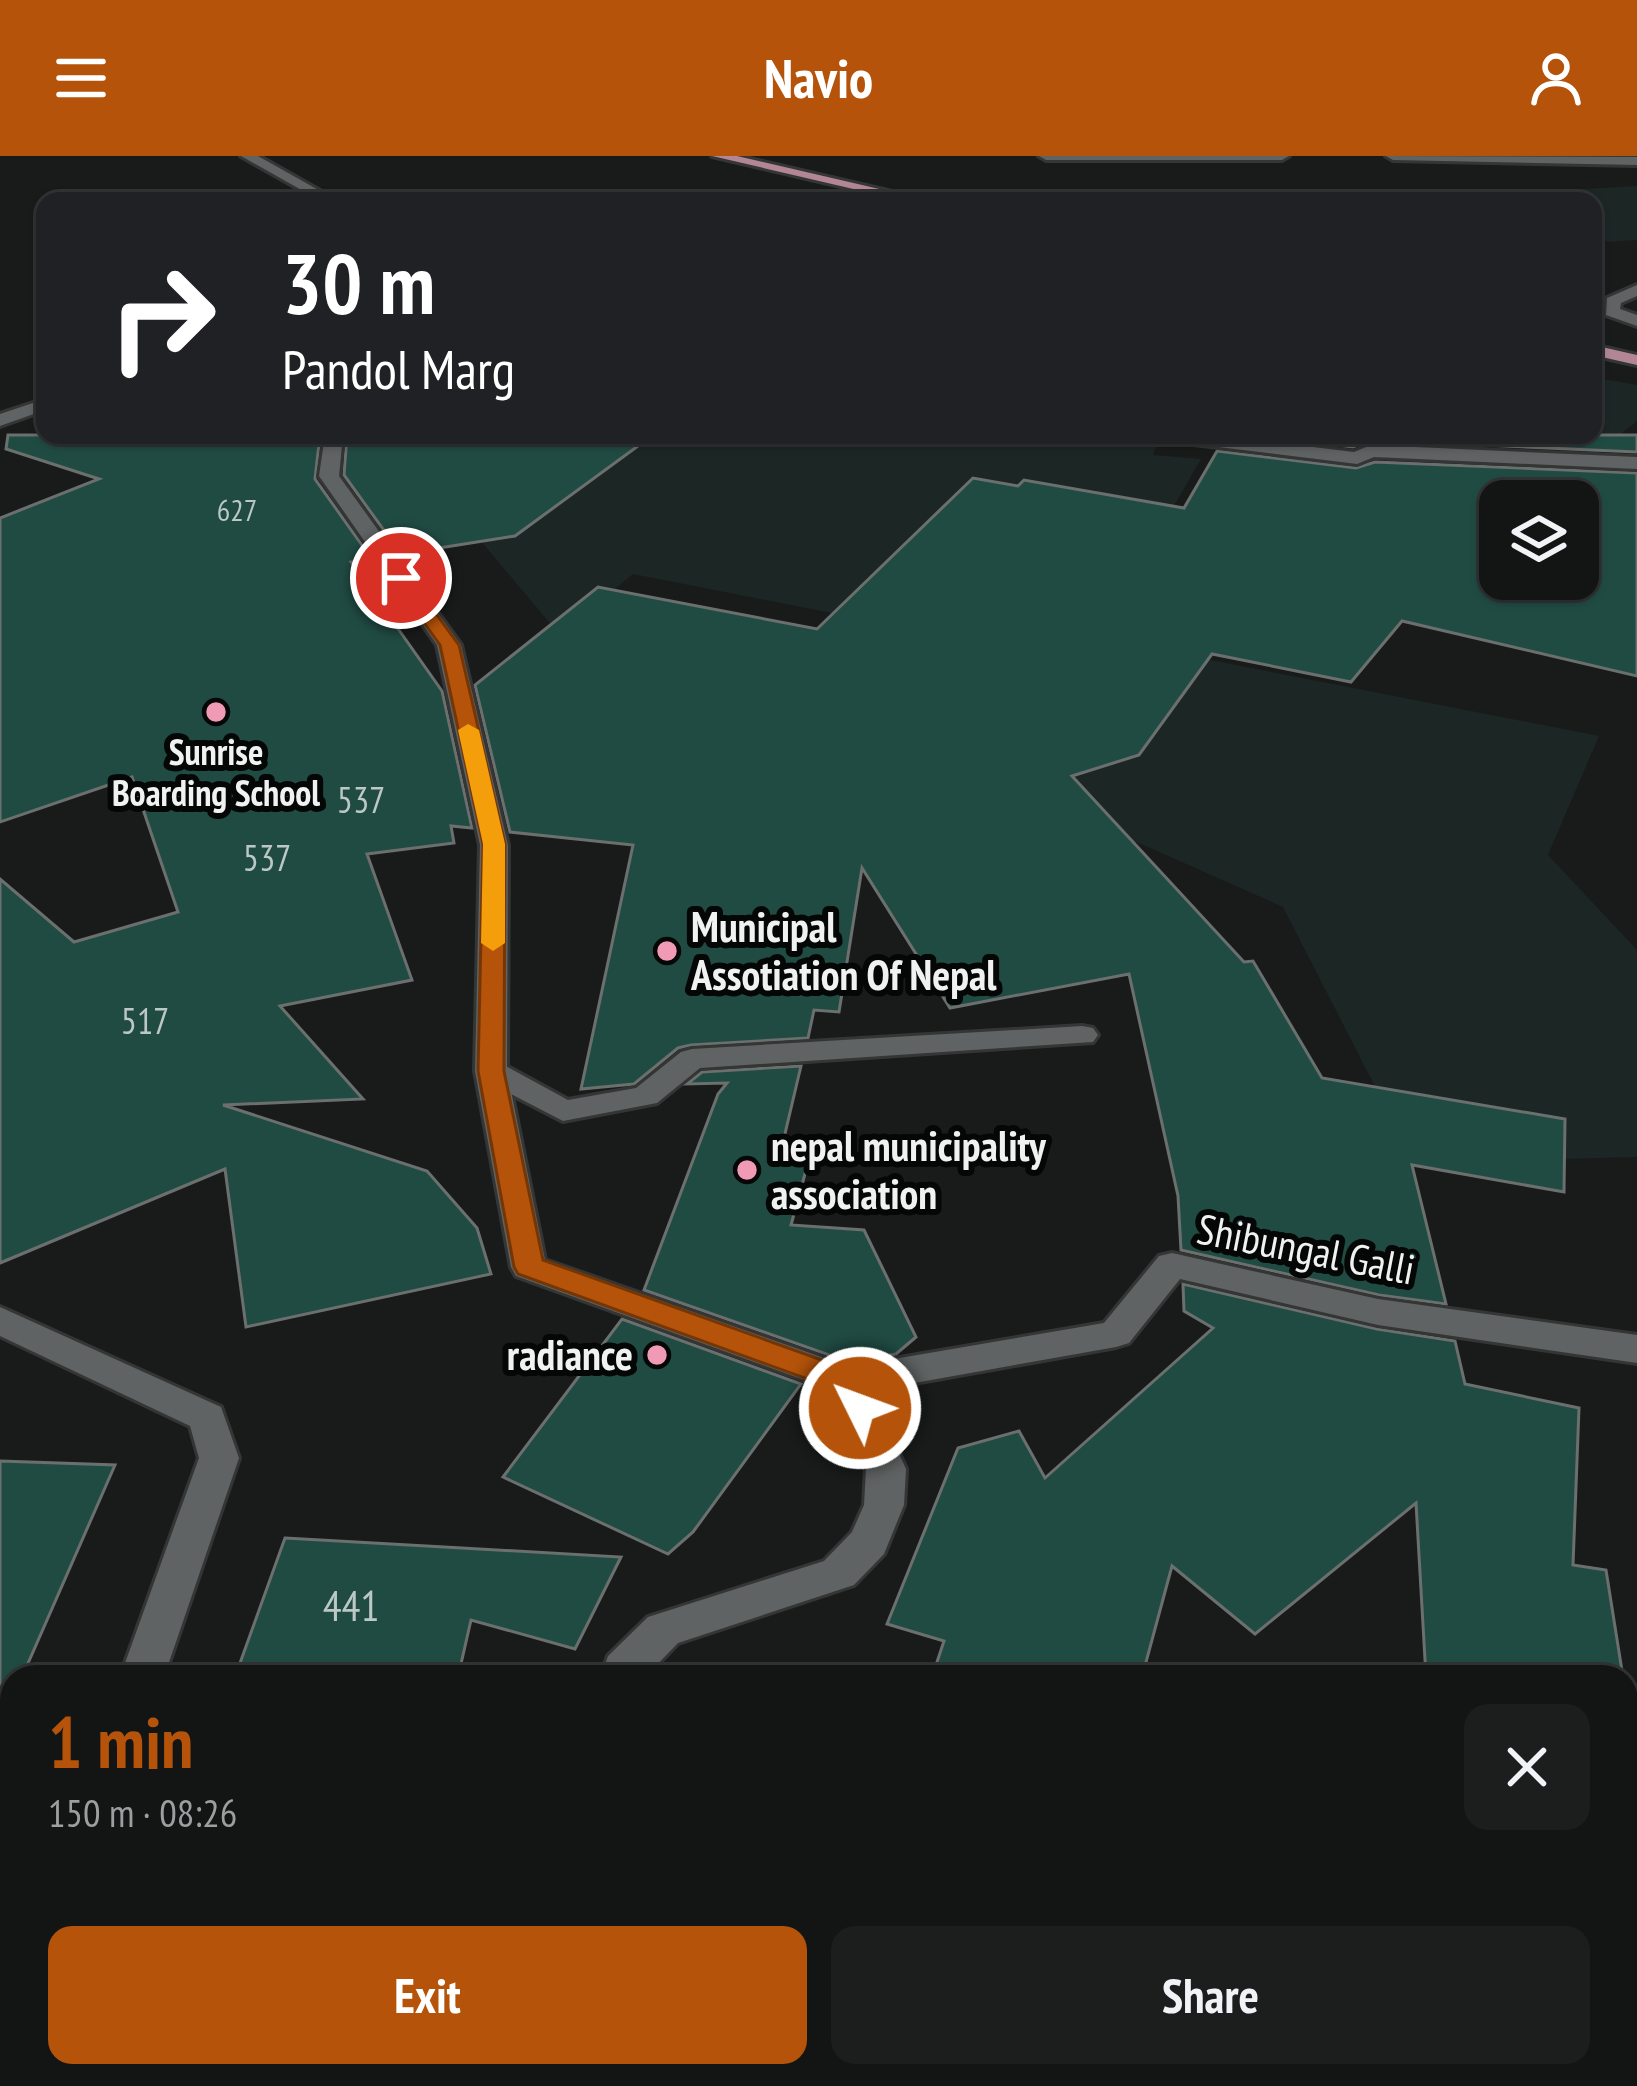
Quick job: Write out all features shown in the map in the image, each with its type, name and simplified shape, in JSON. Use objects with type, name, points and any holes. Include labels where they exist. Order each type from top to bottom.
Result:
[{"type":"main road","points":[[719,156],[883,192]]},
{"type":"main road","points":[[1602,352],[1637,360]]},
{"type":"street","points":[[248,156],[314,192]]},
{"type":"street","points":[[1046,156],[1282,156]]},
{"type":"street","points":[[1393,156],[1637,161]]},
{"type":"street","points":[[1637,290],[1613,301],[1612,312],[1637,321]]},
{"type":"street","points":[[0,420],[36,407]]},
{"type":"street","points":[[333,444],[329,476],[449,645],[494,844],[491,1071],[529,1267],[847,1381],[886,1469],[884,1505],[869,1542],[839,1573],[663,1630],[628,1665]]},
{"type":"street","points":[[1243,444],[1357,458],[1371,452],[1637,464]]},
{"type":"street","points":[[491,1071],[562,1111],[646,1096],[692,1059],[1082,1036]]},
{"type":"street","name":"Shibungal Galli","points":[[847,1381],[1116,1334],[1172,1265],[1378,1312],[1637,1349]]},
{"type":"street","points":[[0,1320],[207,1418],[219,1458],[146,1665]]},
{"type":"shaded area","points":[[1637,186],[1637,240],[1602,238],[1602,192],[1526,192]]},
{"type":"shaded area","points":[[1602,379],[1637,385],[1637,421],[1590,459],[1535,444],[1602,444]]},
{"type":"shaded area","points":[[479,444],[1157,444],[1153,455],[1201,459],[1164,523],[1072,633],[1599,736],[1548,855],[1637,950],[1637,1157],[1520,1160],[1406,1147],[1283,907],[918,745],[878,622],[633,574],[559,634],[417,465]]},
{"type":"building","points":[[8,435],[36,435],[36,444],[319,444],[315,479],[371,558],[351,562],[442,691],[472,828],[451,826],[454,843],[367,854],[412,980],[280,1006],[363,1099],[223,1105],[427,1171],[477,1228],[491,1274],[246,1327],[225,1169],[0,1263],[0,879],[74,942],[178,912],[132,777],[0,822],[0,518],[99,479],[6,449]]},
{"type":"building","points":[[1602,435],[1637,435],[1637,452],[1460,444],[1602,444]]},
{"type":"building","points":[[346,444],[641,444],[515,536],[401,554],[344,475]]},
{"type":"building","points":[[1217,451],[1356,468],[1375,462],[1637,473],[1637,676],[1402,621],[1351,682],[1212,654],[1139,755],[1072,776],[1244,962],[1253,961],[1322,1078],[1565,1119],[1564,1192],[1412,1165],[1446,1304],[1379,1295],[1181,1250],[1178,1196],[1129,974],[950,1008],[862,868],[839,1012],[814,1010],[808,1038],[691,1045],[678,1048],[634,1084],[581,1089],[633,845],[510,832],[475,685],[598,587],[817,629],[973,478],[1018,486],[1024,480],[1184,508]]},
{"type":"building","points":[[801,1066],[784,1138],[814,1141],[791,1225],[864,1230],[916,1337],[896,1354],[849,1362],[644,1290],[718,1094],[727,1083],[687,1084],[702,1072]]},
{"type":"building","points":[[1183,1284],[1377,1329],[1455,1341],[1465,1384],[1579,1408],[1573,1565],[1606,1570],[1621,1665],[1425,1665],[1416,1503],[1255,1634],[1172,1566],[1145,1665],[936,1665],[944,1641],[887,1624],[958,1448],[1019,1431],[1045,1478],[1213,1328],[1184,1311]]},
{"type":"building","points":[[622,1319],[801,1384],[693,1532],[668,1554],[503,1477]]},
{"type":"building","points":[[0,1461],[115,1465],[27,1665],[0,1665]]},
{"type":"building","points":[[285,1538],[621,1557],[575,1649],[471,1620],[461,1665],[239,1665]]},
{"type":"slow traffic","points":[[468,730],[494,844],[493,943]]},
{"type":"place","name":"Sunrise Boarding School","points":[[216,712]]},
{"type":"place","name":"Municipal Assotiation Of Nepal","points":[[667,951]]},
{"type":"place","name":"nepal municipality association","points":[[747,1170]]},
{"type":"place","name":"radiance","points":[[657,1355]]},
{"type":"route","points":[[401,578],[449,645],[494,844],[491,1071],[529,1267],[847,1381],[860,1408]]}]
